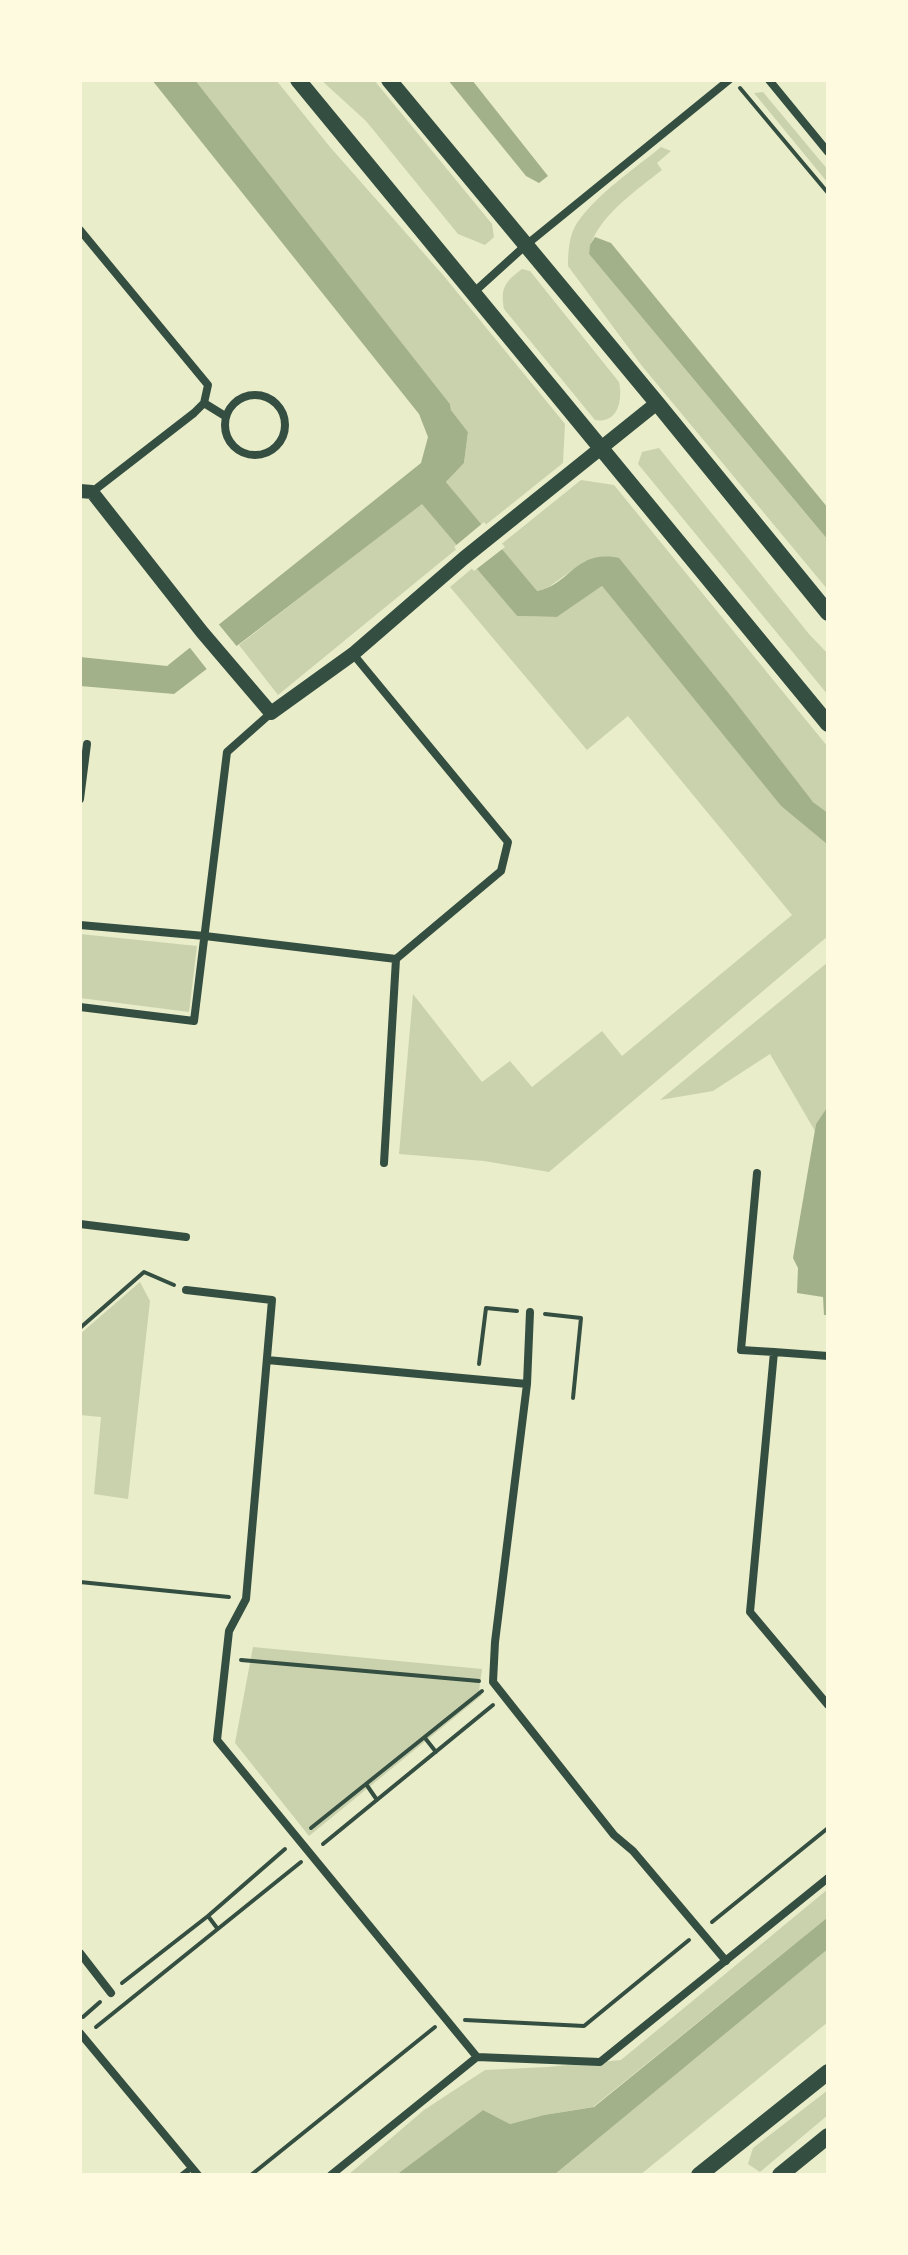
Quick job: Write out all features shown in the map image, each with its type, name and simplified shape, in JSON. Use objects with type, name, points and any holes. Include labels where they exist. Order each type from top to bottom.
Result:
[{"type":"main road","points":[[298,80],[828,724]]},
{"type":"main road","points":[[389,80],[828,613]]},
{"type":"main road","points":[[708,2172],[828,2072]]},
{"type":"main road","points":[[780,2175],[828,2136]]},
{"type":"street","points":[[473,293],[526,245],[731,80]]},
{"type":"street","points":[[769,80],[828,152]]},
{"type":"street","points":[[80,230],[208,385],[204,403],[194,413],[86,491],[271,713]]},
{"type":"street","points":[[264,396],[279,407],[285,425],[284,434],[271,451],[250,456],[232,446],[226,437],[225,416],[236,400],[264,396]]},
{"type":"street","points":[[204,403],[225,416]]},
{"type":"street","points":[[80,1007],[194,1021],[227,752],[271,713],[353,654],[464,558],[657,403]]},
{"type":"street","points":[[353,654],[508,842],[501,871],[396,959],[384,1163]]},
{"type":"street","points":[[80,799],[87,744]]},
{"type":"street","points":[[80,925],[205,936],[396,959]]},
{"type":"street","points":[[757,1173],[741,1350],[828,1356]]},
{"type":"street","points":[[80,1224],[186,1237]]},
{"type":"street","points":[[186,1290],[272,1300],[246,1599],[229,1631],[217,1740],[477,2057]]},
{"type":"street","points":[[530,1312],[527,1384],[495,1642],[493,1682],[614,1835],[633,1851],[726,1961]]},
{"type":"street","points":[[774,1352],[750,1612],[828,1705]]},
{"type":"street","points":[[267,1360],[527,1384]]},
{"type":"street","points":[[331,2175],[477,2057],[600,2062],[828,1878]]},
{"type":"street","points":[[80,1953],[111,1993]]},
{"type":"street","points":[[81,2034],[195,2171]]},
{"type":"lane","points":[[182,2175],[195,2171]]},
{"type":"path","points":[[731,80],[828,193]]},
{"type":"path","points":[[80,1328],[144,1272],[186,1290]]},
{"type":"path","points":[[80,1582],[246,1599]]},
{"type":"path","points":[[226,1658],[493,1682]]},
{"type":"path","points":[[81,2034],[309,1855],[504,1696]]},
{"type":"path","points":[[424,1737],[436,1752]]},
{"type":"path","points":[[366,1784],[377,1800]]},
{"type":"path","points":[[251,2175],[445,2018],[584,2026],[828,1828]]},
{"type":"path","points":[[208,1916],[217,1928]]},
{"type":"shaded area","points":[[152,80],[195,80],[450,404],[451,410],[468,432],[464,463],[446,482],[537,591],[558,582],[582,563],[604,557],[619,558],[813,802],[828,813],[828,845],[781,806],[602,586],[557,617],[517,616],[422,504],[174,694],[80,686],[80,657],[167,666],[421,463],[428,437],[419,414]]},
{"type":"shaded area","points":[[195,80],[276,80],[330,147],[443,275],[565,424],[563,463],[483,527],[446,482],[464,463],[468,432],[451,410],[450,404]]},
{"type":"shaded area","points":[[321,80],[374,80],[492,224],[494,237],[485,245],[458,234],[366,121]]},
{"type":"shaded area","points":[[448,80],[472,80],[548,176],[539,183],[526,176]]},
{"type":"shaded area","points":[[763,92],[828,170],[828,183],[754,93]]},
{"type":"shaded area","points":[[661,147],[671,151],[657,163],[662,170],[607,218],[592,241],[589,254],[828,540],[828,590],[642,366],[568,266],[572,233],[585,212],[616,182]]},
{"type":"shaded area","points":[[595,237],[611,243],[828,508],[828,540],[589,254]]},
{"type":"shaded area","points":[[522,269],[530,271],[619,382],[619,403],[609,418],[595,420],[504,309],[506,285]]},
{"type":"shaded area","points":[[659,448],[828,654],[828,695],[638,464],[642,452]]},
{"type":"shaded area","points":[[581,480],[614,485],[828,747],[828,813],[813,802],[585,561],[546,589],[536,591],[499,546]]},
{"type":"shaded area","points":[[422,503],[459,547],[278,695],[239,645]]},
{"type":"shaded area","points":[[475,566],[517,616],[557,617],[602,586],[781,806],[828,845],[828,936],[549,1172],[484,1161],[399,1154],[413,994],[482,1082],[510,1061],[532,1087],[602,1031],[622,1056],[792,915],[628,716],[587,750],[450,587]]},
{"type":"shaded area","points":[[80,934],[197,946],[189,1012],[80,998]]},
{"type":"shaded area","points":[[828,962],[828,1106],[815,1131],[770,1054],[713,1091],[660,1100]]},
{"type":"shaded area","points":[[828,1106],[828,1315],[824,1315],[823,1297],[797,1293],[798,1268],[793,1258],[816,1124]]},
{"type":"shaded area","points":[[140,1282],[150,1301],[128,1499],[94,1494],[101,1417],[80,1415],[80,1334]]},
{"type":"shaded area","points":[[253,1647],[482,1669],[479,1691],[482,1695],[309,1836],[235,1743]]},
{"type":"shaded area","points":[[828,1889],[828,1917],[593,2107],[510,2124],[483,2110],[396,2175],[348,2175],[424,2110],[485,2070],[621,2060]]},
{"type":"shaded area","points":[[828,1917],[828,1949],[554,2175],[396,2175],[483,2110],[510,2124],[594,2107]]},
{"type":"shaded area","points":[[828,1949],[828,2022],[640,2175],[554,2175]]},
{"type":"shaded area","points":[[828,2090],[828,2115],[760,2172],[748,2164],[753,2148]]},
{"type":"pier","points":[[484,522],[505,547],[474,571],[454,547]]},
{"type":"pier","points":[[216,621],[239,649],[209,672],[187,644]]}]
